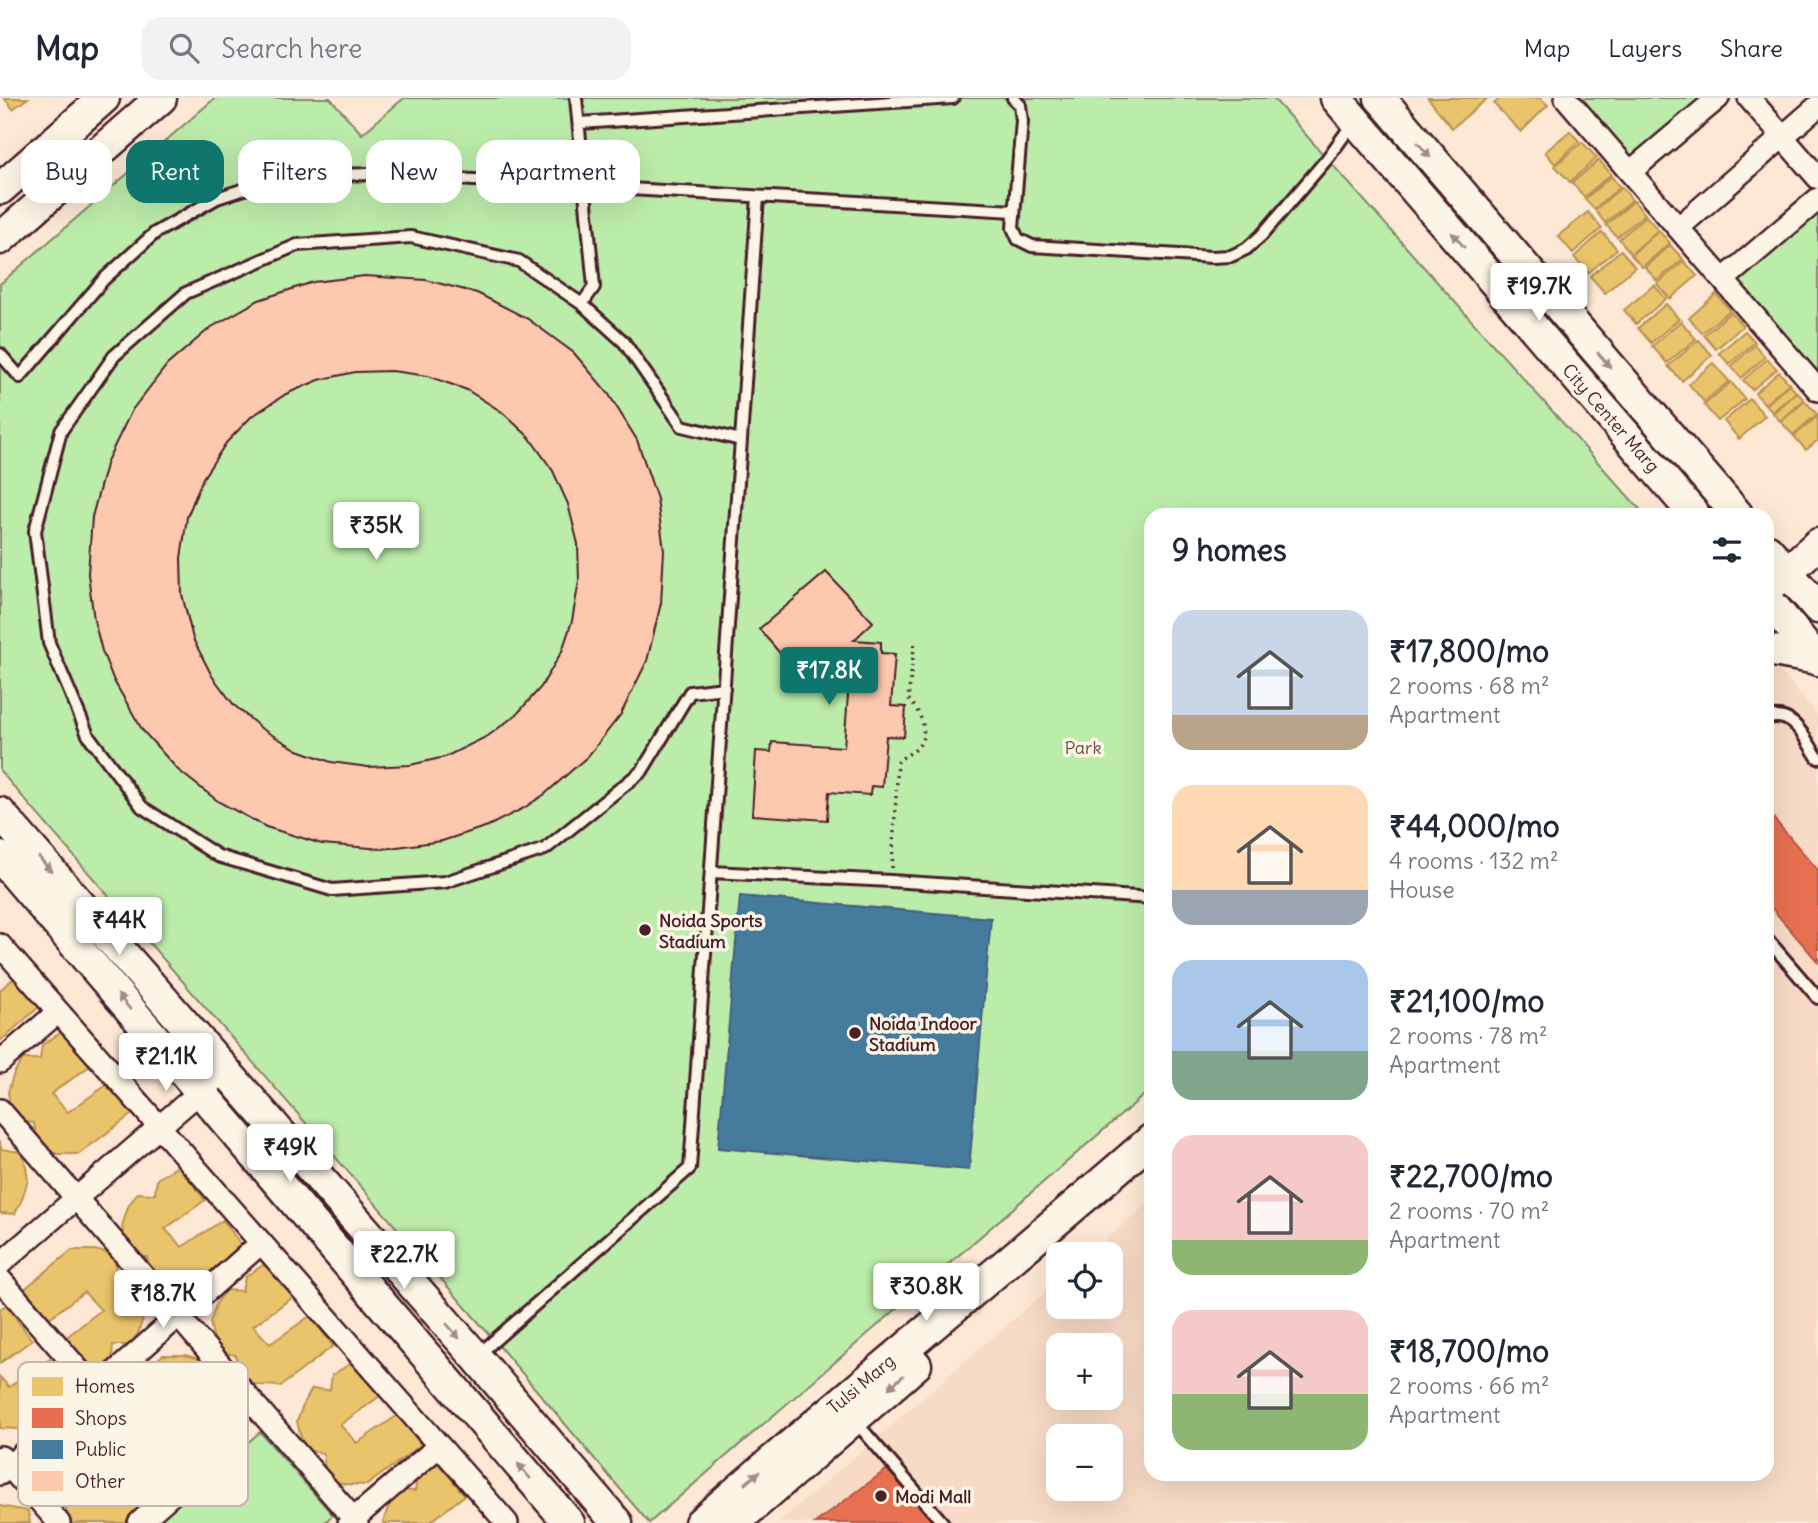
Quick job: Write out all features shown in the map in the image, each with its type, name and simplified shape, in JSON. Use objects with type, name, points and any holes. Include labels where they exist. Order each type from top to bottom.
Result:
[{"type":"street","points":[[0,189],[104,98]]},
{"type":"street","points":[[0,239],[162,98]]},
{"type":"street","name":"City Center Marg","points":[[1336,98],[1689,508]]},
{"type":"street","points":[[1355,120],[1380,98]]},
{"type":"street","name":"City Center Marg","points":[[1380,98],[1732,508]]},
{"type":"street","points":[[1566,98],[1818,390]]},
{"type":"street","points":[[1630,172],[1718,98]]},
{"type":"street","points":[[1749,98],[1818,178]]},
{"type":"street","points":[[1678,228],[1818,106]]},
{"type":"street","points":[[1723,280],[1818,199]]},
{"type":"street","points":[[1817,659],[1786,592],[1818,544]]},
{"type":"street","points":[[1774,651],[1817,659]]},
{"type":"street","points":[[0,813],[476,1357],[617,1523]]},
{"type":"street","points":[[0,857],[569,1523]]},
{"type":"street","points":[[0,945],[507,1523]]},
{"type":"street","points":[[0,1062],[58,1012]]},
{"type":"street","points":[[0,1264],[224,1071]]},
{"type":"street","points":[[0,1110],[217,1362]]},
{"type":"street","name":"Tulsi Marg","points":[[700,1523],[814,1423],[1144,1146]]},
{"type":"street","name":"Tulsi Marg","points":[[734,1523],[1144,1168]]},
{"type":"street","points":[[126,1362],[261,1243]]},
{"type":"street","points":[[0,1279],[72,1362]]},
{"type":"street","points":[[248,1398],[353,1522],[439,1446]]},
{"type":"street","points":[[18,1453],[3,1465],[18,1481]]},
{"type":"street","points":[[43,1506],[59,1523]]},
{"type":"street","points":[[139,1523],[158,1506]]},
{"type":"lane","points":[[576,98],[581,140]]},
{"type":"lane","points":[[580,124],[953,98]]},
{"type":"lane","points":[[1013,98],[1020,105],[1022,121],[1013,228],[1018,239],[1032,246],[1231,256],[1246,249],[1261,236],[1328,159],[1355,120]]},
{"type":"lane","points":[[0,354],[20,377],[104,279],[155,233],[216,198],[281,177],[368,174],[476,180]]},
{"type":"lane","points":[[640,190],[1014,211]]},
{"type":"lane","points":[[476,1357],[690,1168],[758,197]]},
{"type":"lane","points":[[582,304],[594,287],[586,203]]},
{"type":"lane","points":[[724,688],[690,692],[642,771],[545,849],[445,882],[332,890],[218,856],[142,807],[88,735],[49,643],[35,531],[61,430],[114,356],[186,293],[297,245],[411,237],[519,261],[582,304],[624,342],[682,426],[741,440]]},
{"type":"lane","points":[[1774,716],[1791,719],[1818,758]]},
{"type":"lane","points":[[711,872],[1144,897]]},
{"type":"lane","points":[[1774,947],[1818,998]]},
{"type":"lane","points":[[853,1419],[943,1523]]},
{"type":"path","points":[[891,881],[898,762],[904,755],[916,749],[923,734],[923,718],[908,699],[915,640]]},
{"type":"shaded area","points":[[1774,664],[1818,715],[1818,1523],[778,1523],[1046,1291],[1046,1319],[1123,1319],[1123,1242],[1103,1242],[1144,1206],[1144,1481],[1774,1481]]},
{"type":"green space","name":"Noida Sports Stadium","points":[[215,98],[330,98],[362,134],[404,98],[1273,98],[1639,508],[1144,508],[1144,1095],[649,1523],[494,1340],[0,771],[0,284],[94,203],[112,203],[112,187],[126,175],[126,203],[224,203],[224,140],[166,140]]},
{"type":"green space","points":[[1576,98],[1705,98],[1631,162]]},
{"type":"green space","points":[[1818,209],[1818,380],[1734,280]]},
{"type":"green space","points":[[260,1432],[333,1515],[324,1523],[156,1523],[175,1506],[248,1506],[248,1442]]},
{"type":"building: Homes","points":[[4,98],[28,98],[13,109]]},
{"type":"building: Homes","points":[[1428,98],[1488,98],[1452,128]]},
{"type":"building: Homes","points":[[1500,98],[1540,98],[1548,105],[1521,132],[1494,104]]},
{"type":"building: Homes","points":[[1570,131],[1579,141],[1555,164],[1545,152]]},
{"type":"building: Homes","points":[[1582,142],[1597,158],[1570,182],[1555,166]]},
{"type":"building: Homes","points":[[1599,160],[1611,174],[1584,197],[1572,183]]},
{"type":"building: Homes","points":[[1611,176],[1620,187],[1594,209],[1585,199]]},
{"type":"building: Homes","points":[[1622,187],[1632,200],[1605,223],[1595,210]]},
{"type":"building: Homes","points":[[1634,201],[1645,214],[1617,237],[1606,225]]},
{"type":"building: Homes","points":[[1588,212],[1602,228],[1573,253],[1558,236]]},
{"type":"building: Homes","points":[[1646,216],[1658,230],[1631,254],[1619,239]]},
{"type":"building: Homes","points":[[1659,231],[1670,243],[1642,267],[1631,255]]},
{"type":"building: Homes","points":[[1602,232],[1617,249],[1588,273],[1574,257]]},
{"type":"building: Homes","points":[[1670,245],[1683,259],[1657,281],[1645,267]]},
{"type":"building: Homes","points":[[1621,250],[1635,267],[1605,293],[1590,276]]},
{"type":"building: Homes","points":[[1684,261],[1697,276],[1670,299],[1657,284]]},
{"type":"building: Homes","points":[[1654,285],[1666,299],[1636,324],[1624,310]]},
{"type":"building: Homes","points":[[1716,294],[1730,310],[1702,333],[1689,318]]},
{"type":"building: Homes","points":[[1666,304],[1679,319],[1651,343],[1638,328]]},
{"type":"building: Homes","points":[[1731,312],[1743,326],[1716,349],[1704,335]]},
{"type":"building: Homes","points":[[1681,321],[1696,339],[1667,363],[1652,346]]},
{"type":"building: Homes","points":[[1745,331],[1755,342],[1729,364],[1719,353]]},
{"type":"building: Homes","points":[[1699,340],[1712,355],[1682,381],[1668,366]]},
{"type":"building: Homes","points":[[1755,345],[1765,357],[1741,378],[1731,366]]},
{"type":"building: Homes","points":[[1767,359],[1777,369],[1752,390],[1743,380]]},
{"type":"building: Homes","points":[[1713,363],[1729,381],[1704,402],[1689,384]]},
{"type":"building: Homes","points":[[1779,372],[1789,383],[1765,404],[1755,393]]},
{"type":"building: Homes","points":[[1731,382],[1745,399],[1718,421],[1704,405]]},
{"type":"building: Homes","points":[[1789,384],[1796,392],[1772,412],[1766,405]]},
{"type":"building: Homes","points":[[1797,392],[1804,400],[1780,421],[1773,413]]},
{"type":"building: Homes","points":[[1750,399],[1765,416],[1739,439],[1724,421]]},
{"type":"building: Homes","points":[[1805,401],[1817,414],[1793,435],[1781,422]]},
{"type":"building: Homes","points":[[1818,416],[1818,440],[1806,450],[1794,436]]},
{"type":"building: Homes","points":[[14,978],[39,1007],[0,1041],[0,990]]},
{"type":"building: Homes","points":[[63,1031],[91,1065],[51,1094],[68,1112],[108,1084],[132,1114],[79,1154],[57,1154],[38,1149],[34,1123],[15,1120],[8,1092],[14,1073],[23,1059],[40,1059],[42,1045]]},
{"type":"building: Homes","points":[[0,1141],[1,1149],[20,1152],[25,1161],[28,1180],[15,1214],[0,1213]]},
{"type":"building: Homes","points":[[178,1166],[205,1200],[165,1229],[182,1247],[223,1220],[245,1250],[192,1290],[169,1289],[151,1283],[147,1257],[129,1254],[122,1226],[128,1207],[137,1193],[155,1194],[157,1179]]},
{"type":"building: Homes","points":[[72,1250],[95,1250],[114,1255],[118,1281],[137,1283],[145,1311],[131,1345],[113,1345],[112,1359],[108,1362],[82,1362],[63,1340],[101,1310],[84,1292],[44,1322],[21,1292]]},
{"type":"building: Homes","points":[[266,1263],[293,1297],[253,1326],[270,1344],[310,1316],[333,1346],[281,1386],[248,1382],[248,1362],[237,1362],[236,1355],[217,1351],[210,1323],[216,1304],[225,1290],[242,1291],[245,1277]]},
{"type":"building: Homes","points":[[6,1305],[32,1340],[0,1363],[0,1309]]},
{"type":"building: Homes","points":[[163,1355],[185,1355],[204,1362],[154,1362]]},
{"type":"building: Homes","points":[[353,1362],[380,1396],[340,1425],[357,1443],[398,1415],[421,1445],[367,1485],[345,1484],[326,1479],[323,1453],[304,1450],[297,1421],[312,1389],[330,1390],[332,1375]]},
{"type":"building: Homes","points":[[0,1377],[9,1387],[18,1381],[18,1429],[0,1428]]},
{"type":"building: Homes","points":[[437,1462],[465,1495],[429,1523],[383,1523],[397,1490],[415,1491],[417,1476]]},
{"type":"building: Homes","points":[[0,1506],[28,1511],[30,1523],[0,1523]]},
{"type":"building: Homes","points":[[60,1506],[150,1506],[129,1523],[69,1523],[66,1507]]},
{"type":"building: Shops","points":[[1774,819],[1818,870],[1818,962],[1774,911]]},
{"type":"building: Shops","name":"Modi Mall","points":[[887,1469],[935,1523],[815,1523]]},
{"type":"building: Public","name":"Noida Indoor Stadium","points":[[740,896],[991,918],[969,1170],[718,1148]]},
{"type":"building: Other","points":[[365,276],[426,280],[477,293],[528,319],[574,353],[608,393],[637,440],[657,499],[664,550],[661,603],[647,661],[621,714],[588,756],[545,794],[488,826],[442,841],[382,849],[322,844],[266,827],[219,802],[178,770],[143,731],[114,681],[94,620],[88,574],[92,517],[107,461],[132,410],[167,365],[210,328],[259,300],[313,282]],"holes":[[[392,371],[428,376],[467,390],[502,412],[529,437],[553,471],[568,504],[578,544],[579,581],[572,621],[562,651],[541,687],[517,714],[488,736],[445,757],[410,765],[368,767],[331,762],[298,750],[262,729],[234,705],[212,676],[193,639],[182,594],[181,558],[187,517],[203,478],[226,443],[251,417],[286,394],[319,380],[355,372]]]},
{"type":"building: Other","points":[[826,572],[873,622],[854,640],[881,642],[881,653],[895,654],[891,706],[906,707],[904,737],[886,736],[882,787],[871,786],[870,795],[829,792],[827,820],[752,815],[756,751],[771,752],[772,742],[844,747],[850,669],[838,654],[805,682],[759,629]]},
{"type":"place","name":"Noida Sports Stadium","points":[[645,930]]},
{"type":"place","name":"Noida Indoor Stadium","points":[[855,1033]]},
{"type":"place","name":"Modi Mall","points":[[881,1496]]},
{"type":"park label","name":"Park","points":[[1083,747]]}]
